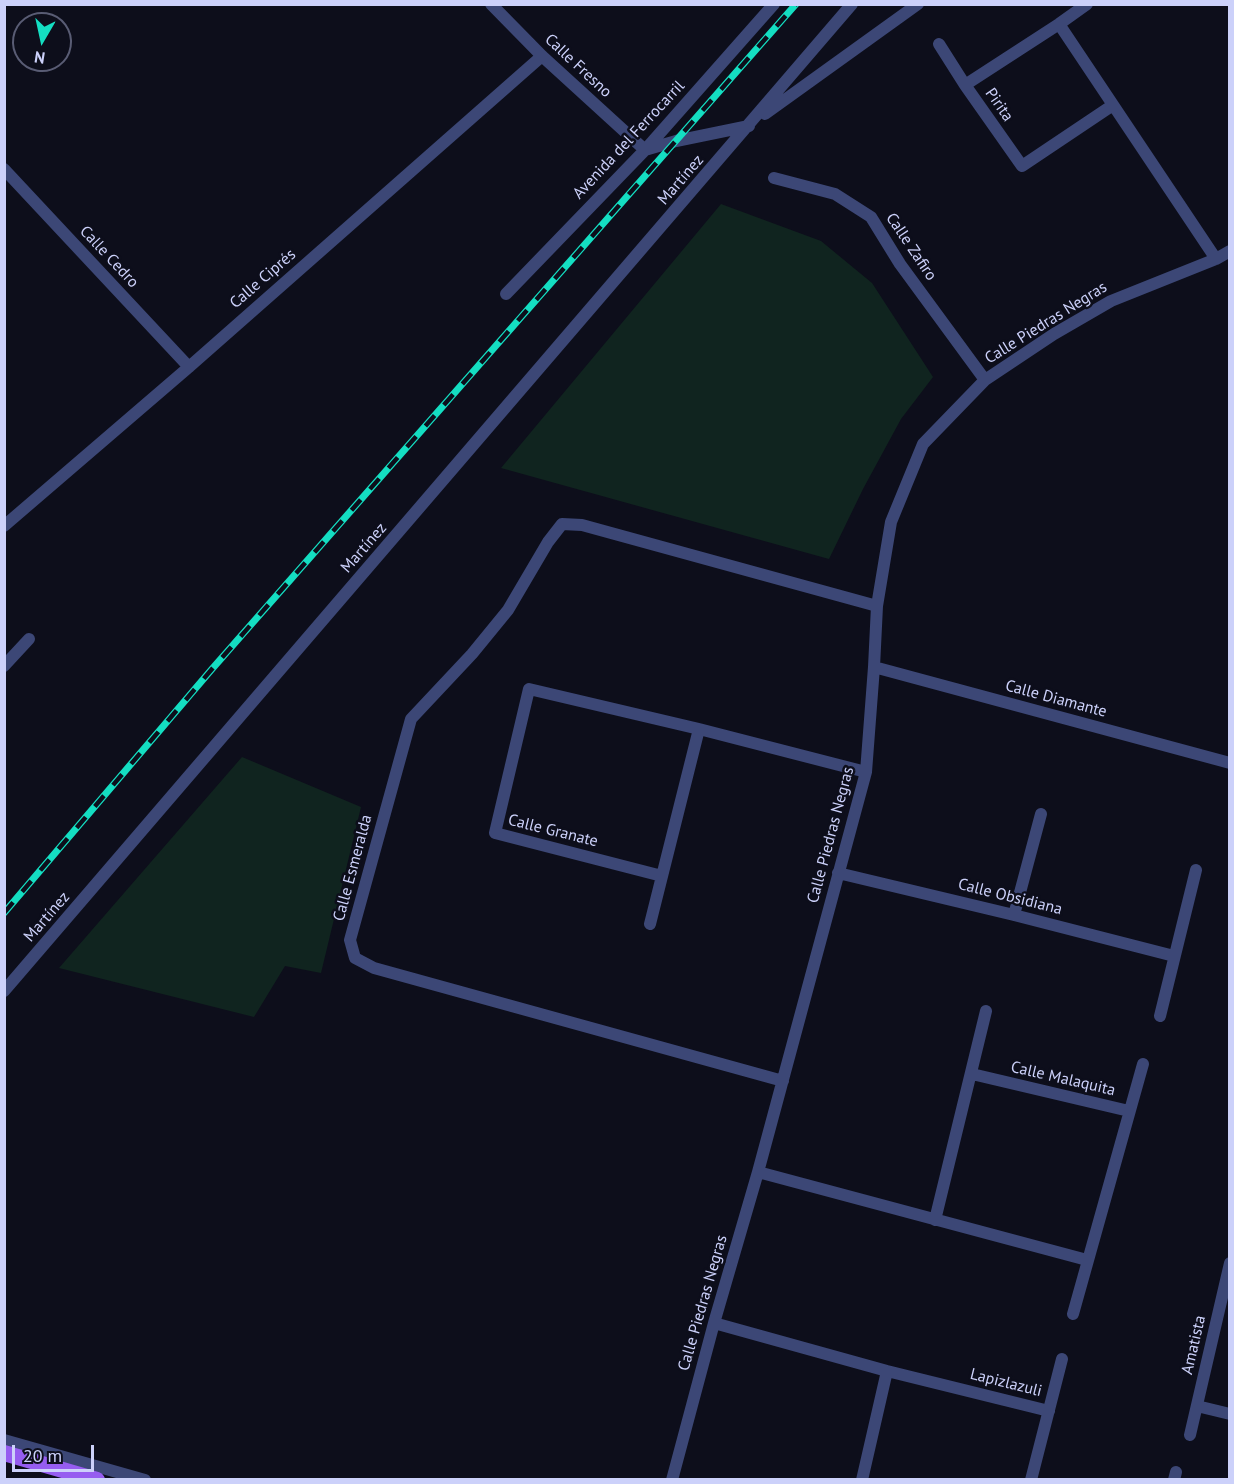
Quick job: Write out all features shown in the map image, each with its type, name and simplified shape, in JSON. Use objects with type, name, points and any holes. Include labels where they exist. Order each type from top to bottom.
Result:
[{"type":"main road","points":[[4,1453],[98,1479]]},
{"type":"street","name":"Calle Fresno","points":[[491,4],[542,56],[645,150]]},
{"type":"street","name":"Avenida del Ferrocarril","points":[[506,294],[645,150],[774,4]]},
{"type":"street","points":[[748,127],[852,4]]},
{"type":"street","points":[[645,150],[676,141],[748,127],[918,4]]},
{"type":"street","name":"Pirita","points":[[1087,4],[965,85],[1022,166],[1113,105]]},
{"type":"street","points":[[1059,24],[1216,259]]},
{"type":"street","points":[[939,44],[965,85]]},
{"type":"street","name":"Calle Ciprés","points":[[4,526],[189,367],[542,56]]},
{"type":"street","name":"Martínez","points":[[4,991],[748,127]]},
{"type":"street","name":"Calle Cedro","points":[[4,170],[189,367]]},
{"type":"street","name":"Calle Zafiro","points":[[774,178],[835,194],[871,217],[900,264],[986,380]]},
{"type":"street","name":"Calle Piedras Negras","points":[[672,1479],[783,1082],[866,772],[877,606],[891,522],[923,444],[986,380],[1054,334],[1111,301],[1216,259],[1230,251]]},
{"type":"street","name":"Calle Esmeralda","points":[[783,1082],[374,968],[355,958],[350,940],[411,720],[472,654],[508,610],[548,542],[562,524],[582,525],[877,606]]},
{"type":"street","points":[[4,666],[29,639]]},
{"type":"street","name":"Calle Diamante","points":[[874,667],[1230,763]]},
{"type":"street","name":"Calle Granate","points":[[663,876],[495,833],[529,689],[699,729],[866,772]]},
{"type":"street","points":[[650,924],[699,729]]},
{"type":"street","points":[[1014,915],[1041,814]]},
{"type":"street","points":[[1160,1016],[1196,870]]},
{"type":"street","name":"Calle Obsidiana","points":[[838,873],[1174,956]]},
{"type":"street","points":[[935,1220],[987,1011]]},
{"type":"street","points":[[1129,1111],[1143,1064]]},
{"type":"street","name":"Calle Malaquita","points":[[972,1074],[1129,1111],[1073,1314]]},
{"type":"street","points":[[758,1172],[1087,1260]]},
{"type":"street","name":"Amatista","points":[[1190,1435],[1226,1290],[1230,1263]]},
{"type":"street","name":"Lapizlazuli","points":[[714,1323],[887,1371],[1049,1411],[1031,1479]]},
{"type":"street","points":[[1049,1411],[1062,1359]]},
{"type":"street","points":[[862,1479],[887,1371]]},
{"type":"street","points":[[1197,1406],[1230,1414]]},
{"type":"street","points":[[4,1440],[145,1479]]},
{"type":"green space","points":[[721,204],[821,241],[872,283],[933,377],[901,419],[829,559],[501,468]]},
{"type":"green space","points":[[242,757],[361,807],[321,973],[285,966],[254,1017],[59,968]]},
{"type":"railway","points":[[4,913],[212,669],[796,4]]}]
